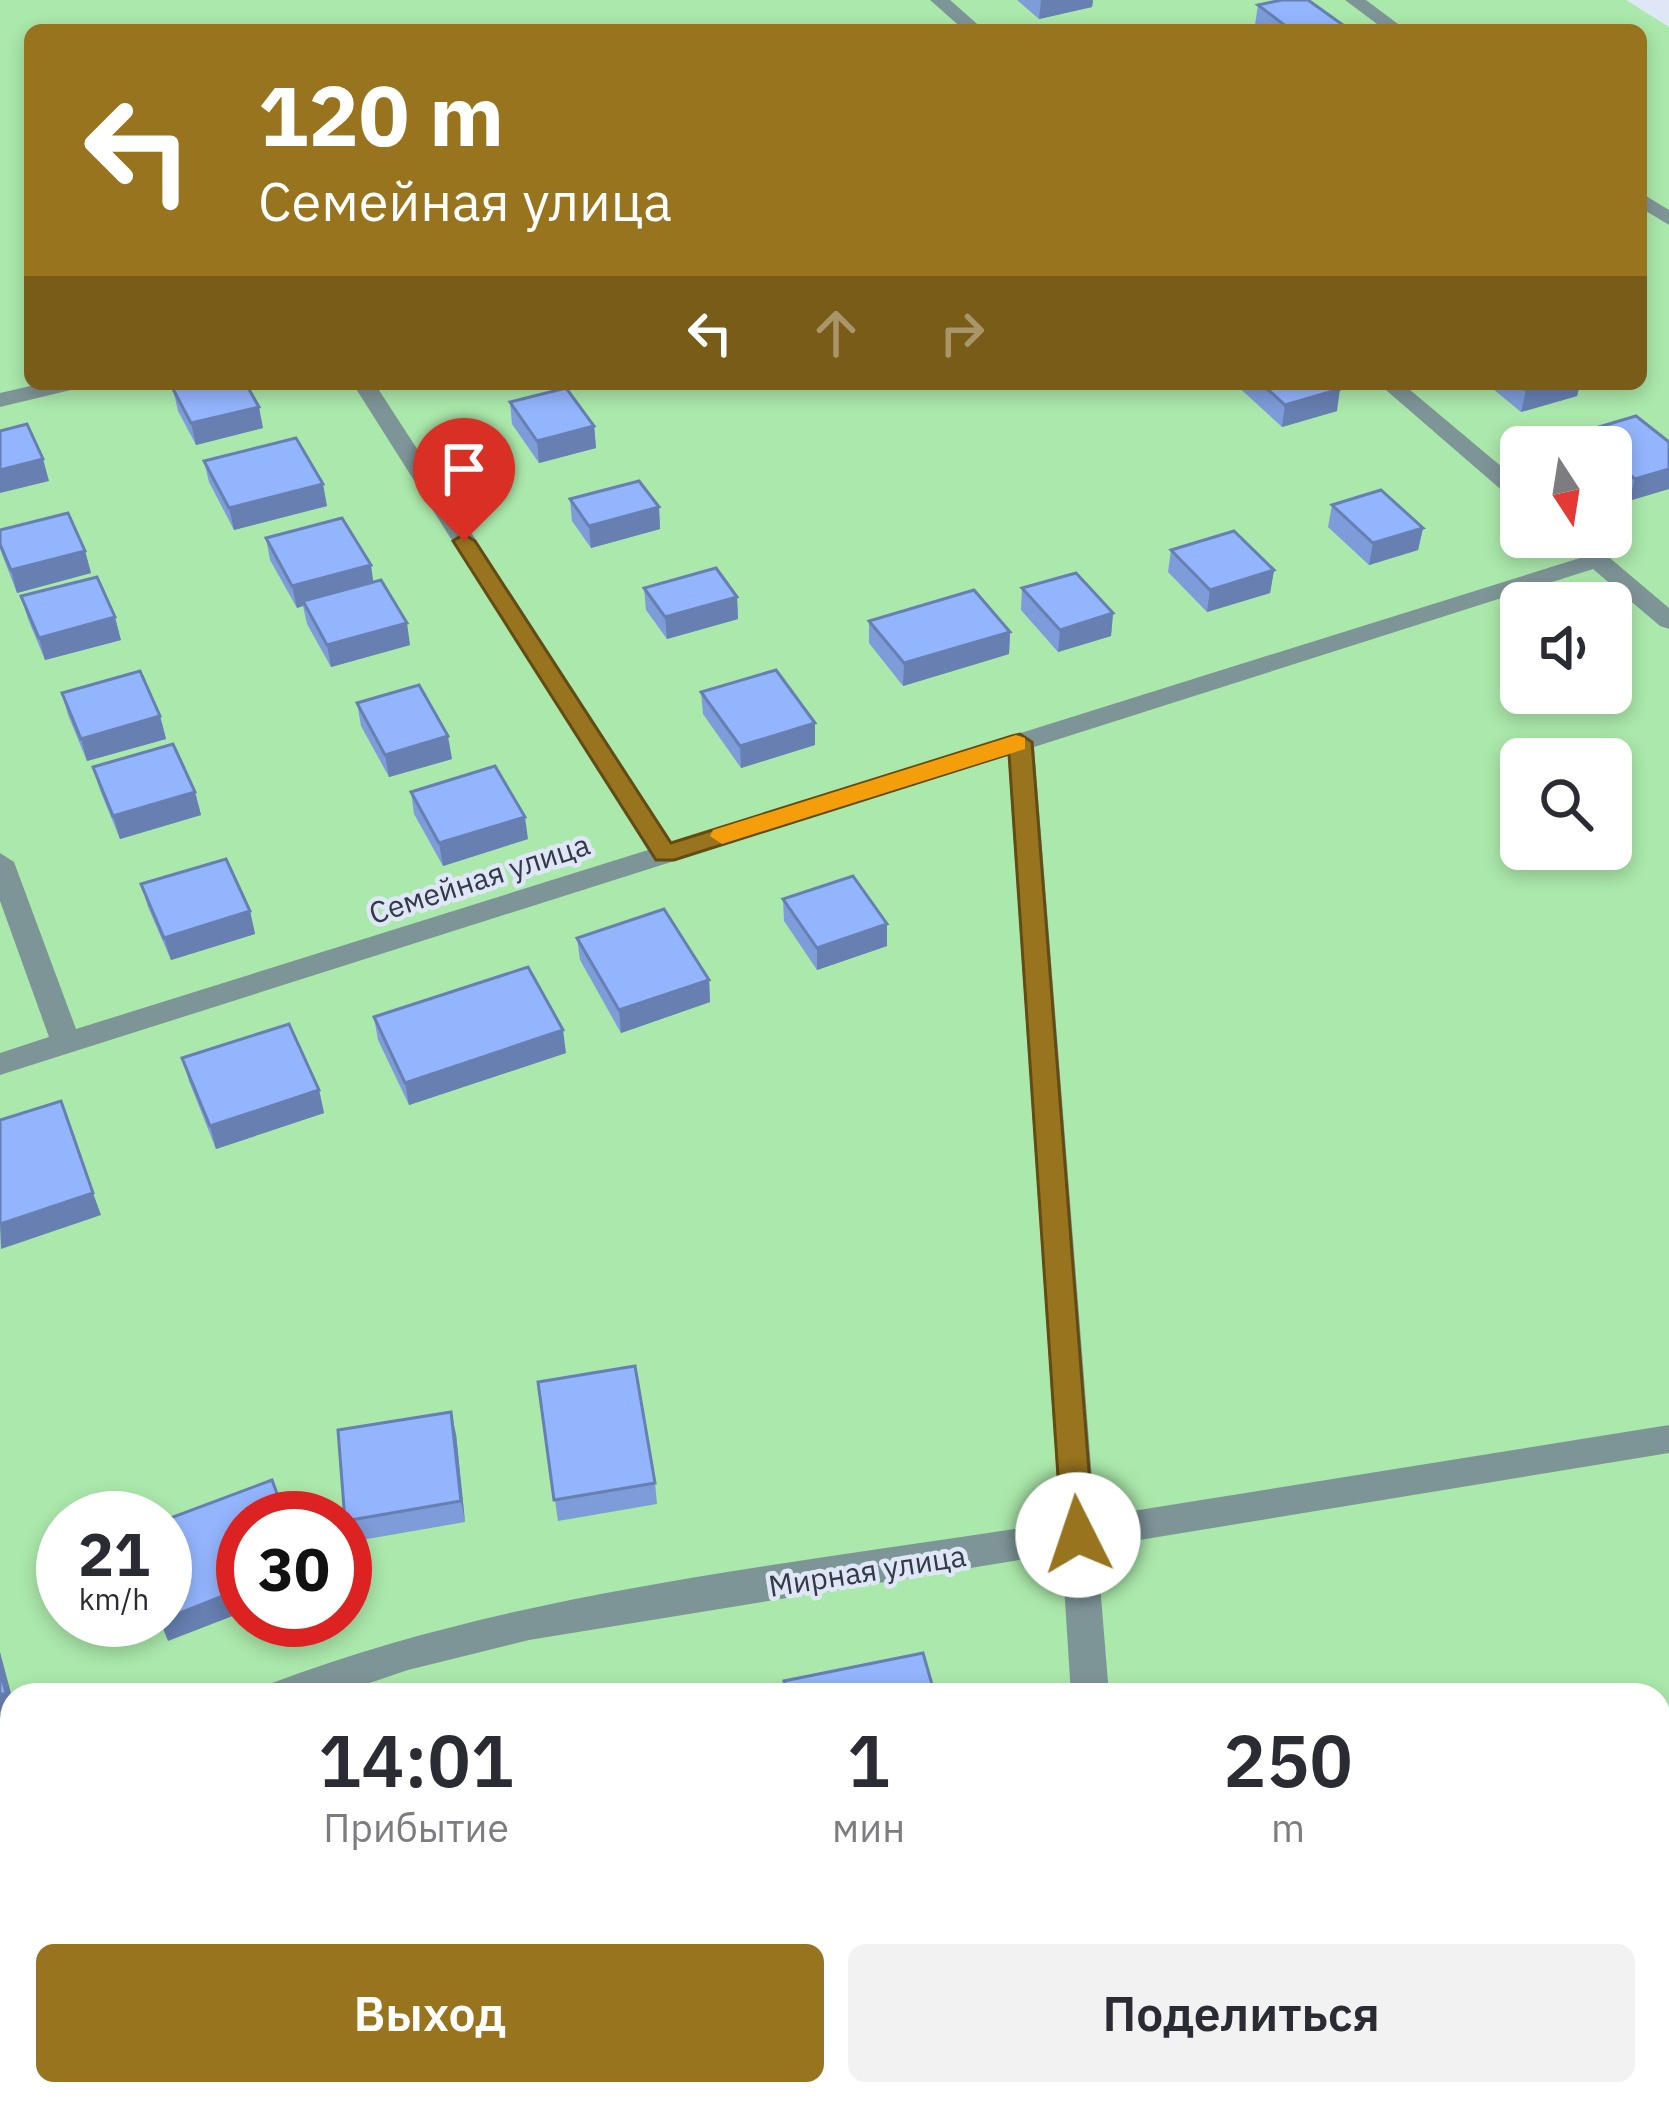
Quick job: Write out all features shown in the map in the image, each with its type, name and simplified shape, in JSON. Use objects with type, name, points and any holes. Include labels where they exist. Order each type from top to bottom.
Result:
[{"type":"street","points":[[939,0],[968,24]]},
{"type":"street","points":[[1354,0],[1388,24]]},
{"type":"street","points":[[0,400],[42,390]]},
{"type":"street","points":[[368,390],[665,854]]},
{"type":"street","points":[[1397,390],[1500,477]]},
{"type":"street","points":[[1595,558],[1669,621]]},
{"type":"street","name":"Семейная улица","points":[[0,1064],[1597,560]]},
{"type":"street","points":[[1020,742],[1089,1683]]},
{"type":"street","points":[[0,862],[66,1043]]},
{"type":"street","name":"Мирная улица","points":[[320,1683],[408,1653],[529,1624],[1669,1439]]},
{"type":"green space","points":[[0,0],[1626,0],[1669,27],[1669,1683],[0,1683]]},
{"type":"building","points":[[1308,0],[1342,24],[1283,24],[1258,5]]},
{"type":"building","points":[[174,390],[249,390],[259,407],[191,423]]},
{"type":"building","points":[[567,390],[594,426],[537,441],[510,402]]},
{"type":"building","points":[[1269,390],[1337,390],[1285,405]]},
{"type":"building","points":[[1636,416],[1669,442],[1669,469],[1635,479],[1632,426],[1602,426]]},
{"type":"building","points":[[27,424],[43,459],[0,470],[0,431]]},
{"type":"building","points":[[296,438],[323,484],[229,508],[204,461]]},
{"type":"building","points":[[639,481],[659,507],[589,526],[570,499]]},
{"type":"building","points":[[1381,490],[1423,528],[1373,543],[1332,505]]},
{"type":"building","points":[[68,513],[85,551],[11,570],[0,544],[0,530]]},
{"type":"building","points":[[342,518],[371,565],[292,586],[266,538]]},
{"type":"building","points":[[1234,531],[1274,570],[1210,590],[1171,550]]},
{"type":"building","points":[[716,568],[737,597],[665,617],[644,588]]},
{"type":"building","points":[[1076,573],[1113,613],[1060,630],[1022,588]]},
{"type":"building","points":[[97,577],[115,617],[39,638],[21,596]]},
{"type":"building","points":[[381,580],[407,623],[327,645],[303,601]]},
{"type":"building","points":[[974,590],[1010,632],[904,663],[869,621]]},
{"type":"building","points":[[776,670],[815,723],[740,746],[701,692]]},
{"type":"building","points":[[140,671],[160,716],[81,739],[62,693]]},
{"type":"building","points":[[419,685],[448,736],[385,755],[357,703]]},
{"type":"building","points":[[173,744],[195,792],[113,816],[93,767]]},
{"type":"building","points":[[495,766],[525,817],[439,843],[411,792]]},
{"type":"building","points":[[226,859],[250,911],[164,938],[141,884]]},
{"type":"building","points":[[853,876],[887,924],[817,948],[783,899]]},
{"type":"building","points":[[664,909],[709,980],[619,1010],[577,938]]},
{"type":"building","points":[[528,967],[563,1030],[405,1083],[374,1017]]},
{"type":"building","points":[[289,1024],[319,1090],[210,1126],[182,1058]]},
{"type":"building","points":[[61,1101],[93,1193],[0,1224],[0,1120]]},
{"type":"building","points":[[635,1366],[655,1483],[554,1500],[538,1382]]},
{"type":"building","points":[[451,1412],[461,1501],[372,1516],[372,1491],[343,1491],[338,1430]]},
{"type":"building","points":[[272,1480],[276,1491],[243,1491]]},
{"type":"building","points":[[216,1501],[216,1599],[192,1608],[192,1510]]},
{"type":"building","points":[[923,1653],[932,1683],[784,1683]]},
{"type":"slow traffic","points":[[722,836],[1016,743]]},
{"type":"route","points":[[464,541],[665,854],[1020,742],[1078,1535]]}]
